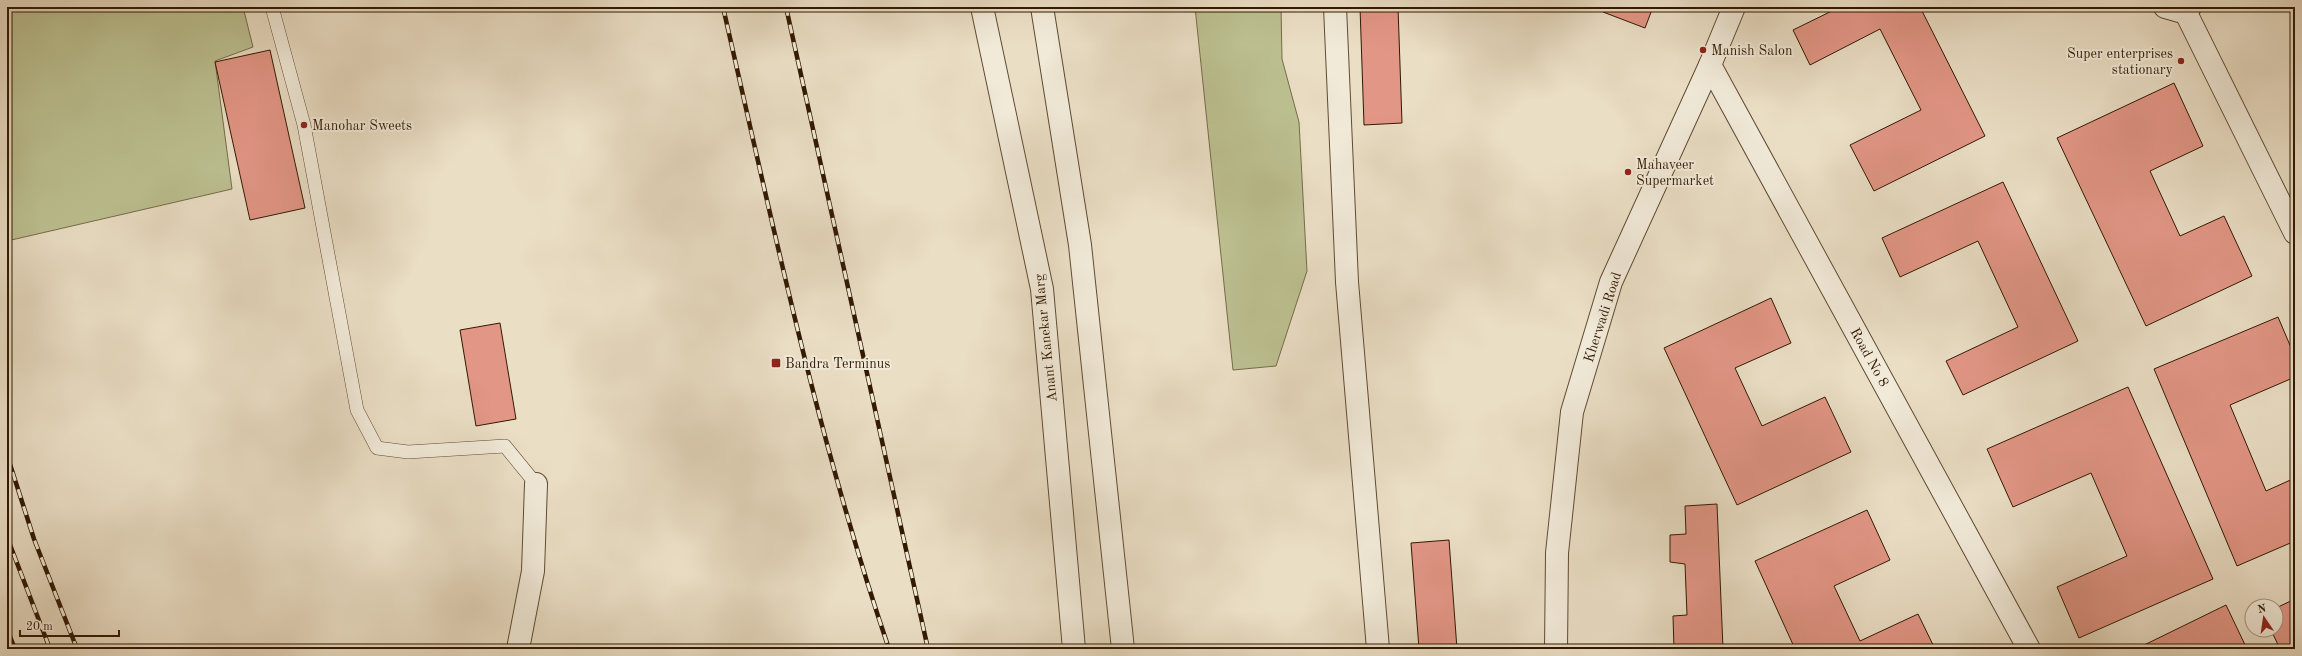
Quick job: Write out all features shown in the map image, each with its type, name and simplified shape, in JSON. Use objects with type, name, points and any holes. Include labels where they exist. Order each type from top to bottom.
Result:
[{"type":"street","name":"Anant Kanekar Marg","points":[[982,7],[1042,289],[1074,649]]},
{"type":"street","points":[[1042,7],[1080,245],[1122,649]]},
{"type":"street","points":[[1336,7],[1347,282],[1378,649]]},
{"type":"street","name":"Kherwadi Road","points":[[1556,649],[1557,553],[1572,412],[1611,282],[1710,65],[1734,7]]},
{"type":"street","points":[[2165,7],[2188,10],[2295,233]]},
{"type":"street","name":"Road No 8","points":[[1710,65],[2024,647]]},
{"type":"street","points":[[518,649],[534,571],[536,484]]},
{"type":"lane","points":[[272,7],[304,125],[357,410],[377,448],[408,452],[505,446],[536,484]]},
{"type":"green space","points":[[7,7],[243,7],[253,47],[215,61],[232,189],[7,241]]},
{"type":"green space","points":[[1195,7],[1281,7],[1282,59],[1299,122],[1307,271],[1276,366],[1233,370]]},
{"type":"building","points":[[1360,7],[1398,7],[1402,123],[1364,125]]},
{"type":"building","points":[[1604,7],[1653,7],[1645,28],[1603,12]]},
{"type":"building","points":[[1840,7],[1920,7],[1985,136],[1874,191],[1850,145],[1921,110],[1880,29],[1810,65],[1793,30]]},
{"type":"building","points":[[270,50],[305,208],[250,220],[215,62]]},
{"type":"building","points":[[2174,83],[2203,146],[2150,171],[2180,236],[2224,216],[2252,276],[2146,326],[2057,138]]},
{"type":"building","points":[[2003,182],[2078,341],[1963,395],[1946,361],[2018,327],[1978,241],[1900,277],[1882,238]]},
{"type":"building","points":[[1771,298],[1791,343],[1735,368],[1762,426],[1825,397],[1851,452],[1737,505],[1664,348]]},
{"type":"building","points":[[2278,317],[2295,357],[2295,377],[2230,405],[2266,491],[2295,478],[2295,541],[2237,566],[2154,369]]},
{"type":"building","points":[[500,323],[516,419],[476,426],[460,330]]},
{"type":"building","points":[[2128,387],[2213,579],[2079,638],[2057,587],[2127,556],[2091,473],[2013,507],[1987,449]]},
{"type":"building","points":[[1717,504],[1723,649],[1674,649],[1673,616],[1687,615],[1685,564],[1670,562],[1670,535],[1686,534],[1685,506]]},
{"type":"building","points":[[1867,510],[1890,560],[1834,586],[1860,641],[1918,614],[1935,649],[1795,649],[1755,561]]},
{"type":"building","points":[[1449,540],[1457,649],[1419,649],[1411,543]]},
{"type":"building","points":[[2295,599],[2295,649],[2280,649],[2275,638],[2284,638],[2284,604]]},
{"type":"building","points":[[2226,605],[2247,649],[2136,649]]},
{"type":"railway","points":[[723,7],[778,250],[818,411],[863,570],[889,649]]},
{"type":"railway","points":[[786,7],[928,649]]},
{"type":"railway","points":[[7,455],[34,539],[77,649]]},
{"type":"railway","points":[[7,537],[50,649]]},
{"type":"railway","points":[[7,629],[15,649]]},
{"type":"place","name":"Manish Salon","points":[[1703,50]]},
{"type":"place","name":"Super enterprises stationary","points":[[2181,61]]},
{"type":"place","name":"Manohar Sweets","points":[[304,125]]},
{"type":"place","name":"Mahaveer Supermarket","points":[[1628,172]]},
{"type":"place","name":"Bandra Terminus","points":[[776,363]]}]
